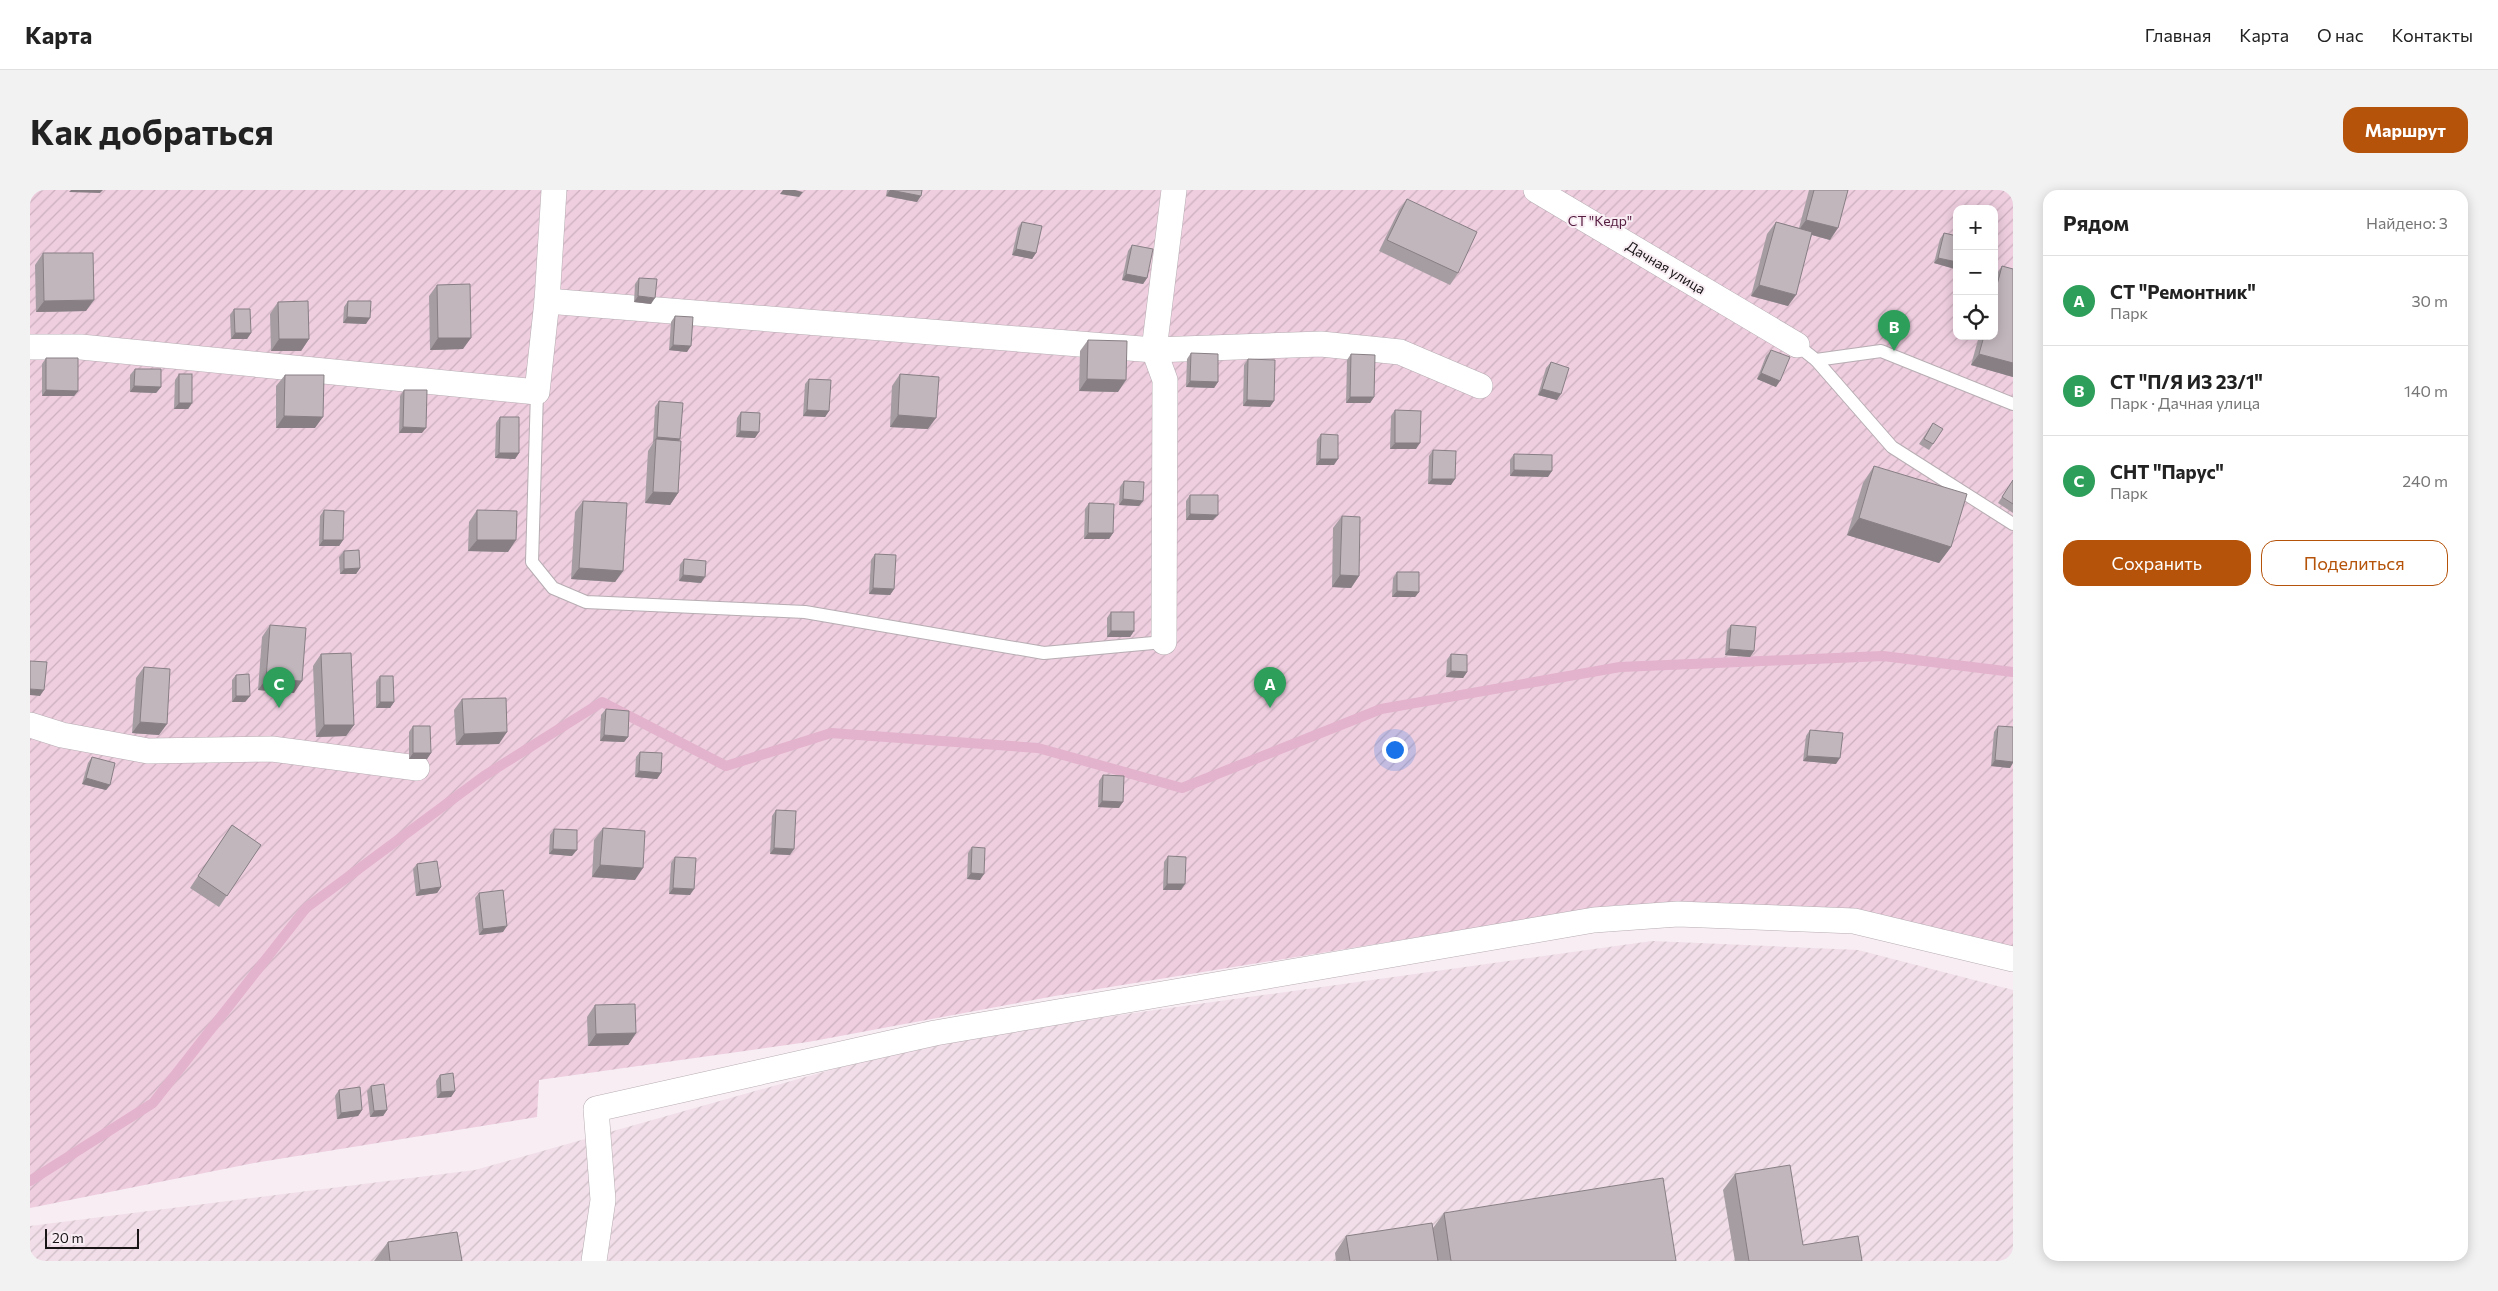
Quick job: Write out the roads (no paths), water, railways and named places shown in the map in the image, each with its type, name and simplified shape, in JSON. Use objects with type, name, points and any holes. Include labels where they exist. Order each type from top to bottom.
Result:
[{"type":"street","points":[[30,347],[81,347],[537,392],[547,301],[554,190]]},
{"type":"street","points":[[1164,642],[1165,380],[1154,350],[1174,190]]},
{"type":"street","name":"Дачная улица","points":[[1536,190],[1797,345]]},
{"type":"street","points":[[547,301],[1154,350],[1321,344],[1400,352],[1480,386]]},
{"type":"street","points":[[30,725],[62,735],[148,751],[272,749],[417,768]]},
{"type":"street","points":[[594,1261],[603,1200],[596,1109],[935,1032],[1594,920],[1678,914],[1854,921],[2013,958]]},
{"type":"lane","points":[[1797,345],[1816,360],[1892,447],[2013,524]]},
{"type":"lane","points":[[1816,360],[1881,351],[2013,404]]},
{"type":"lane","points":[[537,392],[532,562],[553,588],[586,602],[805,612],[1044,653],[1164,642]]},
{"type":"waterway","points":[[30,1181],[153,1103],[306,908],[484,776],[602,702],[726,766],[831,733],[1038,748],[1182,788],[1381,709],[1620,667],[1883,656],[2013,672]]},
{"type":"place","name":"СТ \"П/Я ИЗ 23/1\"","points":[[1894,351]]},
{"type":"place","name":"СНТ \"Парус\"","points":[[279,708]]},
{"type":"place","name":"СТ \"Ремонтник\"","points":[[1270,708]]},
{"type":"park label","name":"СТ \"Кедр\"","points":[[1600,220]]}]
